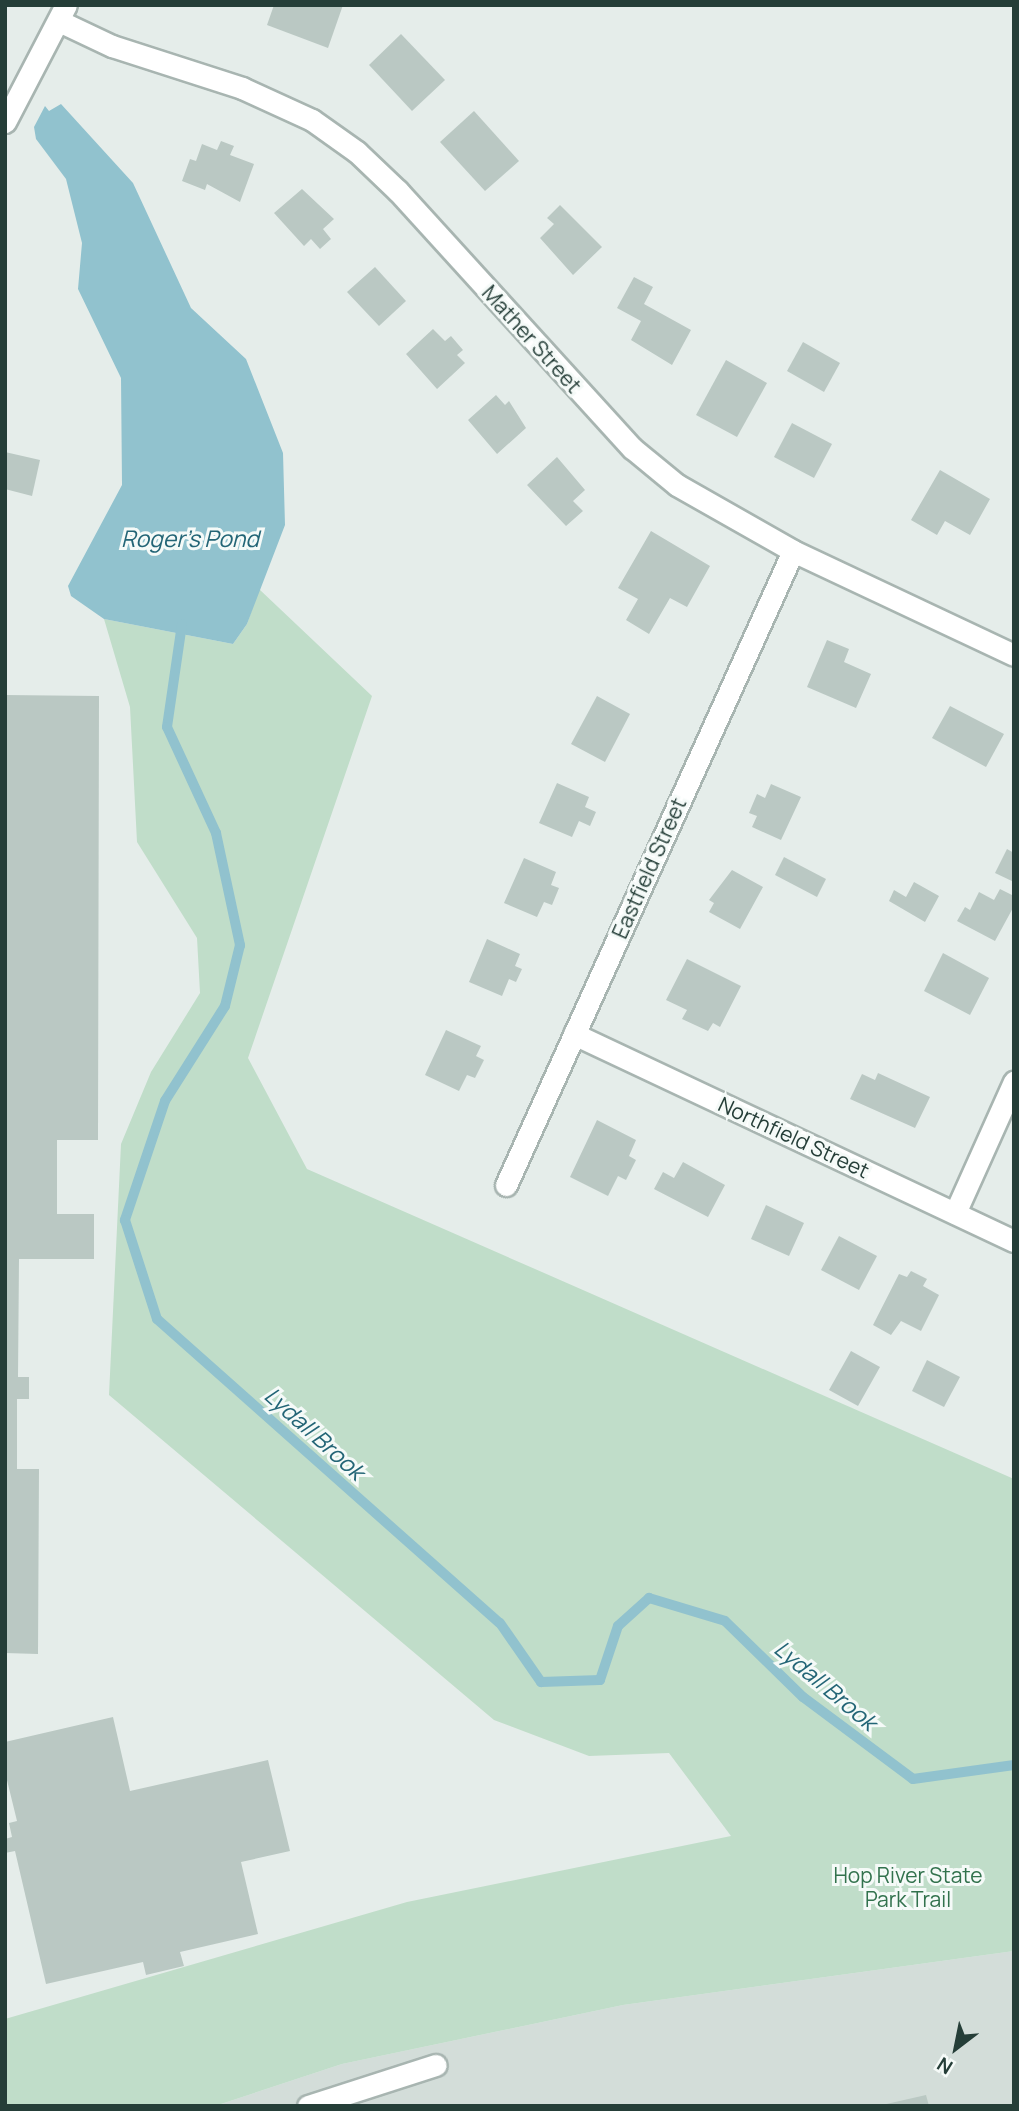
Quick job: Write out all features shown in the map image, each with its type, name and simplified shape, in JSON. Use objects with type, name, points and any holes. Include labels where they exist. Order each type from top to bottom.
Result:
[{"type":"street","points":[[5,122],[63,13]]},
{"type":"street","name":"Mather Street","points":[[63,13],[113,46],[242,88],[312,120],[358,152],[632,448],[677,485],[793,551],[1014,655]]},
{"type":"street","name":"Eastfield Street","points":[[506,1185],[793,551]]},
{"type":"street","name":"Northfield Street","points":[[574,1034],[1014,1241]]},
{"type":"street","points":[[955,1213],[1014,1082]]},
{"type":"street","points":[[308,2106],[436,2065]]},
{"type":"shaded area","points":[[1014,1951],[1014,2106],[215,2106],[342,2064],[623,2005]]},
{"type":"green space","name":"Hop River State Park Trail","points":[[259,589],[372,696],[248,1058],[307,1169],[1014,1479],[1014,1951],[623,2005],[342,2064],[215,2106],[5,2106],[5,2019],[407,1902],[731,1836],[669,1753],[589,1756],[494,1720],[109,1395],[121,1144],[151,1072],[200,993],[197,938],[137,842],[130,707],[104,619],[233,644],[247,624]]},
{"type":"water","name":"Roger's Pond","points":[[61,104],[133,183],[191,308],[246,359],[283,453],[285,525],[247,624],[233,644],[104,619],[71,596],[68,586],[122,485],[121,378],[78,289],[82,243],[66,179],[36,139],[34,127],[45,106],[49,111]]},
{"type":"building","points":[[274,5],[343,5],[328,48],[267,25]]},
{"type":"building","points":[[401,34],[445,80],[412,111],[369,65]]},
{"type":"building","points":[[474,111],[519,161],[485,191],[440,142]]},
{"type":"building","points":[[221,141],[234,146],[230,155],[254,164],[240,202],[207,184],[205,190],[182,181],[190,159],[196,161],[202,144],[217,150]]},
{"type":"building","points":[[302,189],[334,219],[323,229],[331,239],[320,249],[311,239],[304,246],[274,213]]},
{"type":"building","points":[[560,205],[602,247],[573,275],[540,238],[554,224],[547,218]]},
{"type":"building","points":[[375,267],[406,301],[379,326],[347,292]]},
{"type":"building","points":[[634,277],[653,287],[644,304],[691,330],[672,365],[631,340],[641,321],[617,308]]},
{"type":"building","points":[[433,329],[445,341],[451,336],[463,350],[457,355],[465,363],[437,389],[406,354]]},
{"type":"building","points":[[803,342],[840,363],[824,392],[787,371]]},
{"type":"building","points":[[726,360],[767,383],[737,437],[696,415]]},
{"type":"building","points":[[496,395],[505,405],[509,401],[526,428],[497,454],[468,420]]},
{"type":"building","points":[[792,423],[832,444],[814,478],[774,457]]},
{"type":"building","points":[[5,452],[40,460],[32,496],[5,489]]},
{"type":"building","points":[[557,457],[585,490],[573,501],[583,511],[566,526],[527,485]]},
{"type":"building","points":[[940,470],[990,499],[970,535],[945,521],[937,535],[911,520]]},
{"type":"building","points":[[651,531],[710,566],[687,607],[670,598],[649,634],[626,620],[638,599],[618,588]]},
{"type":"building","points":[[827,640],[849,649],[844,662],[871,674],[856,708],[807,687]]},
{"type":"building","points":[[5,695],[99,696],[98,1140],[57,1140],[57,1214],[94,1214],[94,1259],[19,1259],[18,1377],[29,1377],[29,1399],[17,1399],[17,1469],[39,1469],[38,1654],[5,1653]]},
{"type":"building","points":[[597,696],[630,714],[605,762],[571,744]]},
{"type":"building","points":[[950,706],[1004,734],[986,767],[932,738]]},
{"type":"building","points":[[557,783],[589,797],[585,807],[596,812],[590,826],[579,821],[572,837],[539,823]]},
{"type":"building","points":[[771,784],[801,797],[781,840],[752,827],[757,816],[749,813],[757,794],[765,798]]},
{"type":"building","points":[[1007,849],[1014,853],[1014,882],[995,873]]},
{"type":"building","points":[[784,857],[826,879],[817,897],[775,875]]},
{"type":"building","points":[[524,858],[556,872],[551,885],[559,888],[552,905],[544,902],[537,917],[504,903]]},
{"type":"building","points":[[732,870],[763,887],[740,929],[709,912],[714,903],[709,900]]},
{"type":"building","points":[[914,882],[939,896],[925,922],[889,901],[894,890],[906,897]]},
{"type":"building","points":[[1000,889],[1014,896],[1014,906],[995,941],[957,921],[965,907],[970,910],[979,892],[994,900]]},
{"type":"building","points":[[487,939],[520,954],[515,966],[522,969],[516,982],[509,979],[502,996],[469,982]]},
{"type":"building","points":[[943,953],[989,978],[970,1015],[924,991]]},
{"type":"building","points":[[687,959],[741,986],[720,1027],[713,1023],[708,1031],[682,1019],[687,1010],[666,1000]]},
{"type":"building","points":[[446,1030],[481,1046],[476,1056],[484,1060],[475,1078],[467,1075],[459,1091],[425,1075]]},
{"type":"building","points":[[878,1073],[930,1097],[915,1128],[850,1099],[862,1074],[875,1080]]},
{"type":"building","points":[[597,1120],[636,1140],[629,1156],[636,1160],[626,1180],[618,1176],[608,1196],[570,1177]]},
{"type":"building","points":[[683,1162],[725,1185],[708,1217],[654,1189],[663,1172],[674,1178]]},
{"type":"building","points":[[766,1205],[804,1223],[789,1256],[751,1239]]},
{"type":"building","points":[[839,1236],[877,1256],[859,1290],[821,1270]]},
{"type":"building","points":[[911,1271],[927,1279],[923,1286],[939,1295],[921,1331],[901,1321],[891,1335],[873,1325],[899,1274],[907,1277]]},
{"type":"building","points":[[851,1351],[880,1367],[858,1406],[829,1390]]},
{"type":"building","points":[[927,1360],[960,1377],[944,1407],[912,1391]]},
{"type":"building","points":[[113,1717],[130,1791],[268,1760],[290,1851],[241,1862],[258,1934],[180,1952],[184,1966],[146,1975],[143,1962],[46,1984],[15,1851],[5,1853],[5,1839],[12,1837],[9,1823],[17,1821],[5,1772],[5,1742]]},
{"type":"building","points":[[926,2095],[929,2106],[882,2106],[882,2105]]},
{"type":"waterway","name":"Lydall Brook","points":[[182,624],[167,727],[216,833],[240,945],[225,1006],[165,1101],[125,1220],[157,1319],[500,1623],[541,1682],[600,1680],[618,1626],[649,1598],[725,1621],[803,1697],[913,1779],[1014,1765]]}]
